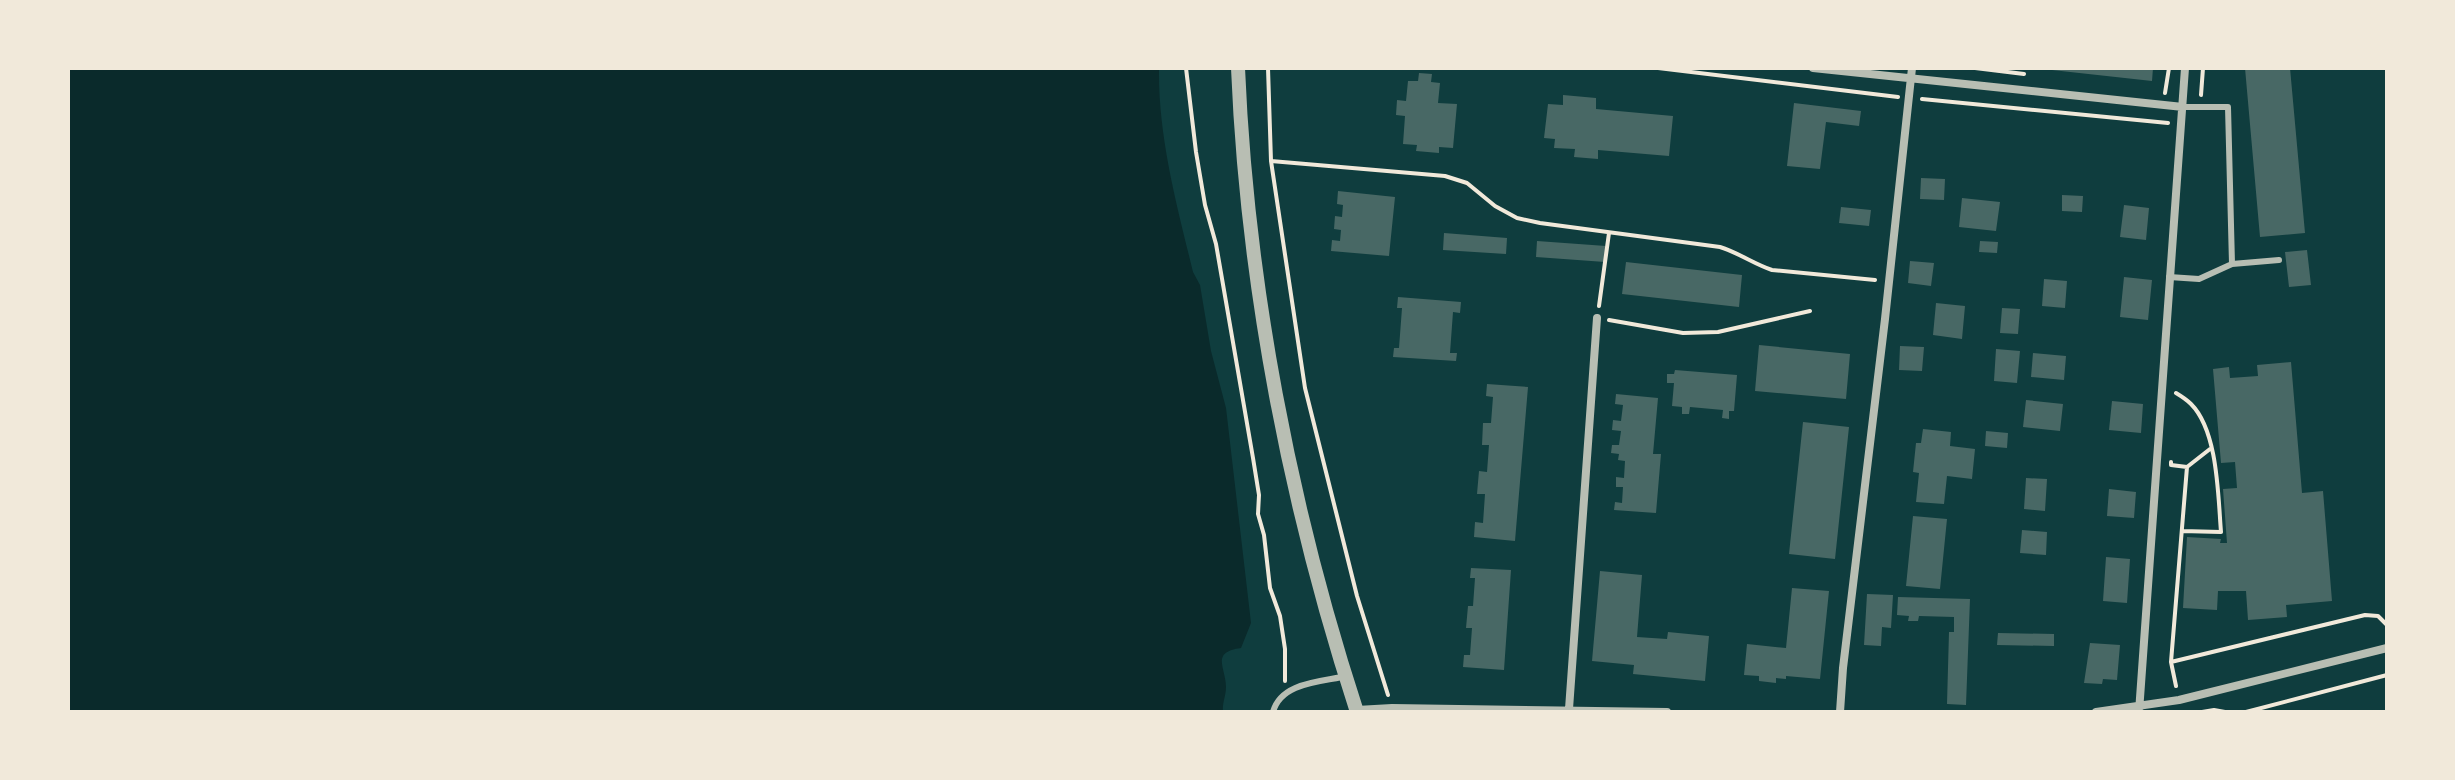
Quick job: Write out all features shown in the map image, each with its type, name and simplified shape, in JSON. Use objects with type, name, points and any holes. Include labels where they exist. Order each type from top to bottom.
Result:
[{"type":"street","points":[[1238,68],[1250,220],[1275,386],[1305,532],[1357,711],[1392,708],[1667,712]]},
{"type":"street","points":[[1813,68],[2183,107]]},
{"type":"street","points":[[1840,712],[1912,68]]},
{"type":"street","points":[[2139,710],[2185,68]]},
{"type":"street","points":[[1569,709],[1597,318]]},
{"type":"street","points":[[2096,712],[2139,710],[2387,648]]},
{"type":"lane","points":[[2183,107],[2228,107],[2232,264]]},
{"type":"lane","points":[[2169,277],[2199,279],[2232,264],[2279,260]]},
{"type":"lane","points":[[1273,712],[1277,699],[1286,691],[1347,676]]},
{"type":"path","points":[[1186,68],[1205,205],[1216,244],[1259,495],[1258,514],[1264,535],[1270,588],[1280,616],[1286,691]]},
{"type":"path","points":[[1268,68],[1271,161],[1305,388],[1357,596],[1392,708]]},
{"type":"path","points":[[1658,68],[1908,98],[2182,124]]},
{"type":"path","points":[[1975,68],[2038,76]]},
{"type":"path","points":[[2201,108],[2203,68]]},
{"type":"path","points":[[2165,92],[2173,84],[2201,83]]},
{"type":"path","points":[[1271,161],[1445,176],[1467,183],[1495,206],[1517,218],[1720,247],[1772,270],[1889,281]]},
{"type":"path","points":[[1609,233],[1597,318],[1683,333],[1718,332],[1810,311]]},
{"type":"path","points":[[2175,407],[2177,380]]},
{"type":"path","points":[[2176,393],[2192,405],[2211,449],[2216,465],[2221,532],[2182,531]]},
{"type":"path","points":[[2172,450],[2171,465],[2187,467],[2211,449]]},
{"type":"path","points":[[2187,467],[2171,662],[2365,615],[2378,616],[2387,625]]},
{"type":"path","points":[[2246,712],[2387,675]]},
{"type":"path","points":[[2202,712],[2225,712]]},
{"type":"water","points":[[68,68],[1159,68],[1162,120],[1170,171],[1193,272],[1200,285],[1211,351],[1226,408],[1251,623],[1241,648],[1231,650],[1223,657],[1226,687],[1223,712],[68,712]]},
{"type":"building","points":[[2052,68],[2153,68],[2152,81]]},
{"type":"building","points":[[2245,68],[2290,68],[2305,233],[2260,237]]},
{"type":"building","points":[[1419,73],[1432,74],[1431,82],[1440,83],[1438,103],[1457,104],[1453,148],[1439,147],[1439,153],[1416,151],[1417,145],[1403,144],[1405,116],[1396,115],[1397,100],[1406,101],[1408,81],[1418,81]]},
{"type":"building","points":[[1563,95],[1596,98],[1596,109],[1673,116],[1669,156],[1598,150],[1598,159],[1574,157],[1575,149],[1554,148],[1555,139],[1544,138],[1548,104],[1563,105]]},
{"type":"building","points":[[1794,103],[1861,111],[1859,126],[1826,122],[1820,169],[1787,166]]},
{"type":"building","points":[[1921,178],[1945,179],[1944,200],[1920,199]]},
{"type":"building","points":[[1338,191],[1395,197],[1389,256],[1331,251],[1332,240],[1340,241],[1341,230],[1334,229],[1335,216],[1342,217],[1343,205],[1337,204]]},
{"type":"building","points":[[2062,195],[2083,196],[2082,212],[2062,211]]},
{"type":"building","points":[[1962,198],[2000,202],[1996,231],[1959,227]]},
{"type":"building","points":[[2124,205],[2149,208],[2146,240],[2120,237]]},
{"type":"building","points":[[1841,207],[1871,210],[1869,226],[1839,223]]},
{"type":"building","points":[[1444,233],[1507,238],[1506,254],[1443,250]]},
{"type":"building","points":[[1537,241],[1606,246],[1605,262],[1536,257]]},
{"type":"building","points":[[1980,241],[1998,242],[1997,253],[1979,252]]},
{"type":"building","points":[[2307,250],[2311,285],[2289,287],[2285,252]]},
{"type":"building","points":[[1910,261],[1934,263],[1931,286],[1908,283]]},
{"type":"building","points":[[1626,262],[1742,275],[1739,307],[1622,294]]},
{"type":"building","points":[[2124,277],[2152,280],[2148,320],[2120,317]]},
{"type":"building","points":[[2044,279],[2067,281],[2065,308],[2042,306]]},
{"type":"building","points":[[1398,297],[1461,302],[1460,313],[1453,312],[1450,353],[1457,353],[1456,361],[1393,357],[1394,348],[1399,348],[1402,308],[1397,308]]},
{"type":"building","points":[[1936,303],[1965,306],[1962,339],[1933,335]]},
{"type":"building","points":[[2002,308],[2020,309],[2018,334],[2000,333]]},
{"type":"building","points":[[1759,345],[1850,354],[1846,399],[1755,391]]},
{"type":"building","points":[[1900,346],[1924,347],[1922,371],[1899,370]]},
{"type":"building","points":[[1996,349],[2020,351],[2017,383],[1994,381]]},
{"type":"building","points":[[2033,353],[2066,356],[2064,380],[2031,377]]},
{"type":"building","points":[[2291,362],[2302,493],[2323,491],[2332,601],[2286,605],[2287,617],[2248,620],[2246,591],[2218,591],[2217,610],[2183,608],[2187,537],[2221,539],[2220,543],[2227,543],[2223,489],[2237,488],[2235,462],[2221,463],[2213,369],[2229,367],[2230,378],[2258,376],[2257,365]]},
{"type":"building","points":[[1675,370],[1737,375],[1734,411],[1729,411],[1729,419],[1722,418],[1723,410],[1690,407],[1689,414],[1682,414],[1682,407],[1672,406],[1674,383],[1667,383],[1667,374],[1674,374]]},
{"type":"building","points":[[1487,384],[1528,387],[1515,541],[1474,537],[1475,522],[1483,523],[1485,494],[1477,494],[1479,471],[1487,472],[1489,445],[1482,445],[1483,423],[1491,423],[1493,397],[1486,396]]},
{"type":"building","points":[[1616,394],[1658,398],[1653,454],[1661,454],[1656,513],[1614,510],[1615,502],[1622,503],[1623,487],[1616,487],[1616,477],[1624,478],[1625,461],[1618,460],[1619,454],[1611,453],[1612,445],[1619,445],[1621,431],[1612,430],[1613,420],[1621,421],[1623,405],[1615,404]]},
{"type":"building","points":[[2026,400],[2063,404],[2060,431],[2023,427]]},
{"type":"building","points":[[2112,401],[2143,404],[2141,433],[2109,430]]},
{"type":"building","points":[[1803,422],[1849,427],[1835,559],[1789,554]]},
{"type":"building","points":[[1923,429],[1951,432],[1950,446],[1975,449],[1972,479],[1947,476],[1944,504],[1916,502],[1919,473],[1913,472],[1916,443],[1921,443]]},
{"type":"building","points":[[1986,431],[2008,433],[2007,448],[1985,446]]},
{"type":"building","points":[[2026,478],[2047,479],[2045,511],[2024,509]]},
{"type":"building","points":[[2109,489],[2136,492],[2134,518],[2107,516]]},
{"type":"building","points":[[1913,516],[1947,519],[1940,589],[1906,586]]},
{"type":"building","points":[[2022,530],[2047,532],[2046,555],[2020,553]]},
{"type":"building","points":[[2106,557],[2130,559],[2127,603],[2103,601]]},
{"type":"building","points":[[1471,568],[1511,570],[1504,670],[1463,667],[1464,655],[1470,655],[1472,628],[1466,628],[1468,606],[1473,606],[1475,578],[1470,578]]},
{"type":"building","points":[[1600,571],[1642,575],[1637,637],[1667,639],[1668,632],[1709,636],[1705,681],[1633,674],[1634,665],[1592,661]]},
{"type":"building","points":[[1792,588],[1829,591],[1820,679],[1786,676],[1786,679],[1776,678],[1776,683],[1759,681],[1759,676],[1744,675],[1747,644],[1786,648]]},
{"type":"building","points":[[1867,594],[1893,595],[1891,628],[1882,627],[1881,646],[1864,645]]},
{"type":"building","points":[[1898,597],[1970,599],[1966,705],[1947,704],[1949,632],[1954,632],[1954,617],[1919,616],[1918,621],[1908,621],[1909,616],[1897,615]]},
{"type":"building","points":[[1998,633],[2054,634],[2054,646],[1997,645]]},
{"type":"building","points":[[2090,643],[2120,645],[2117,680],[2103,679],[2102,684],[2084,683]]}]
